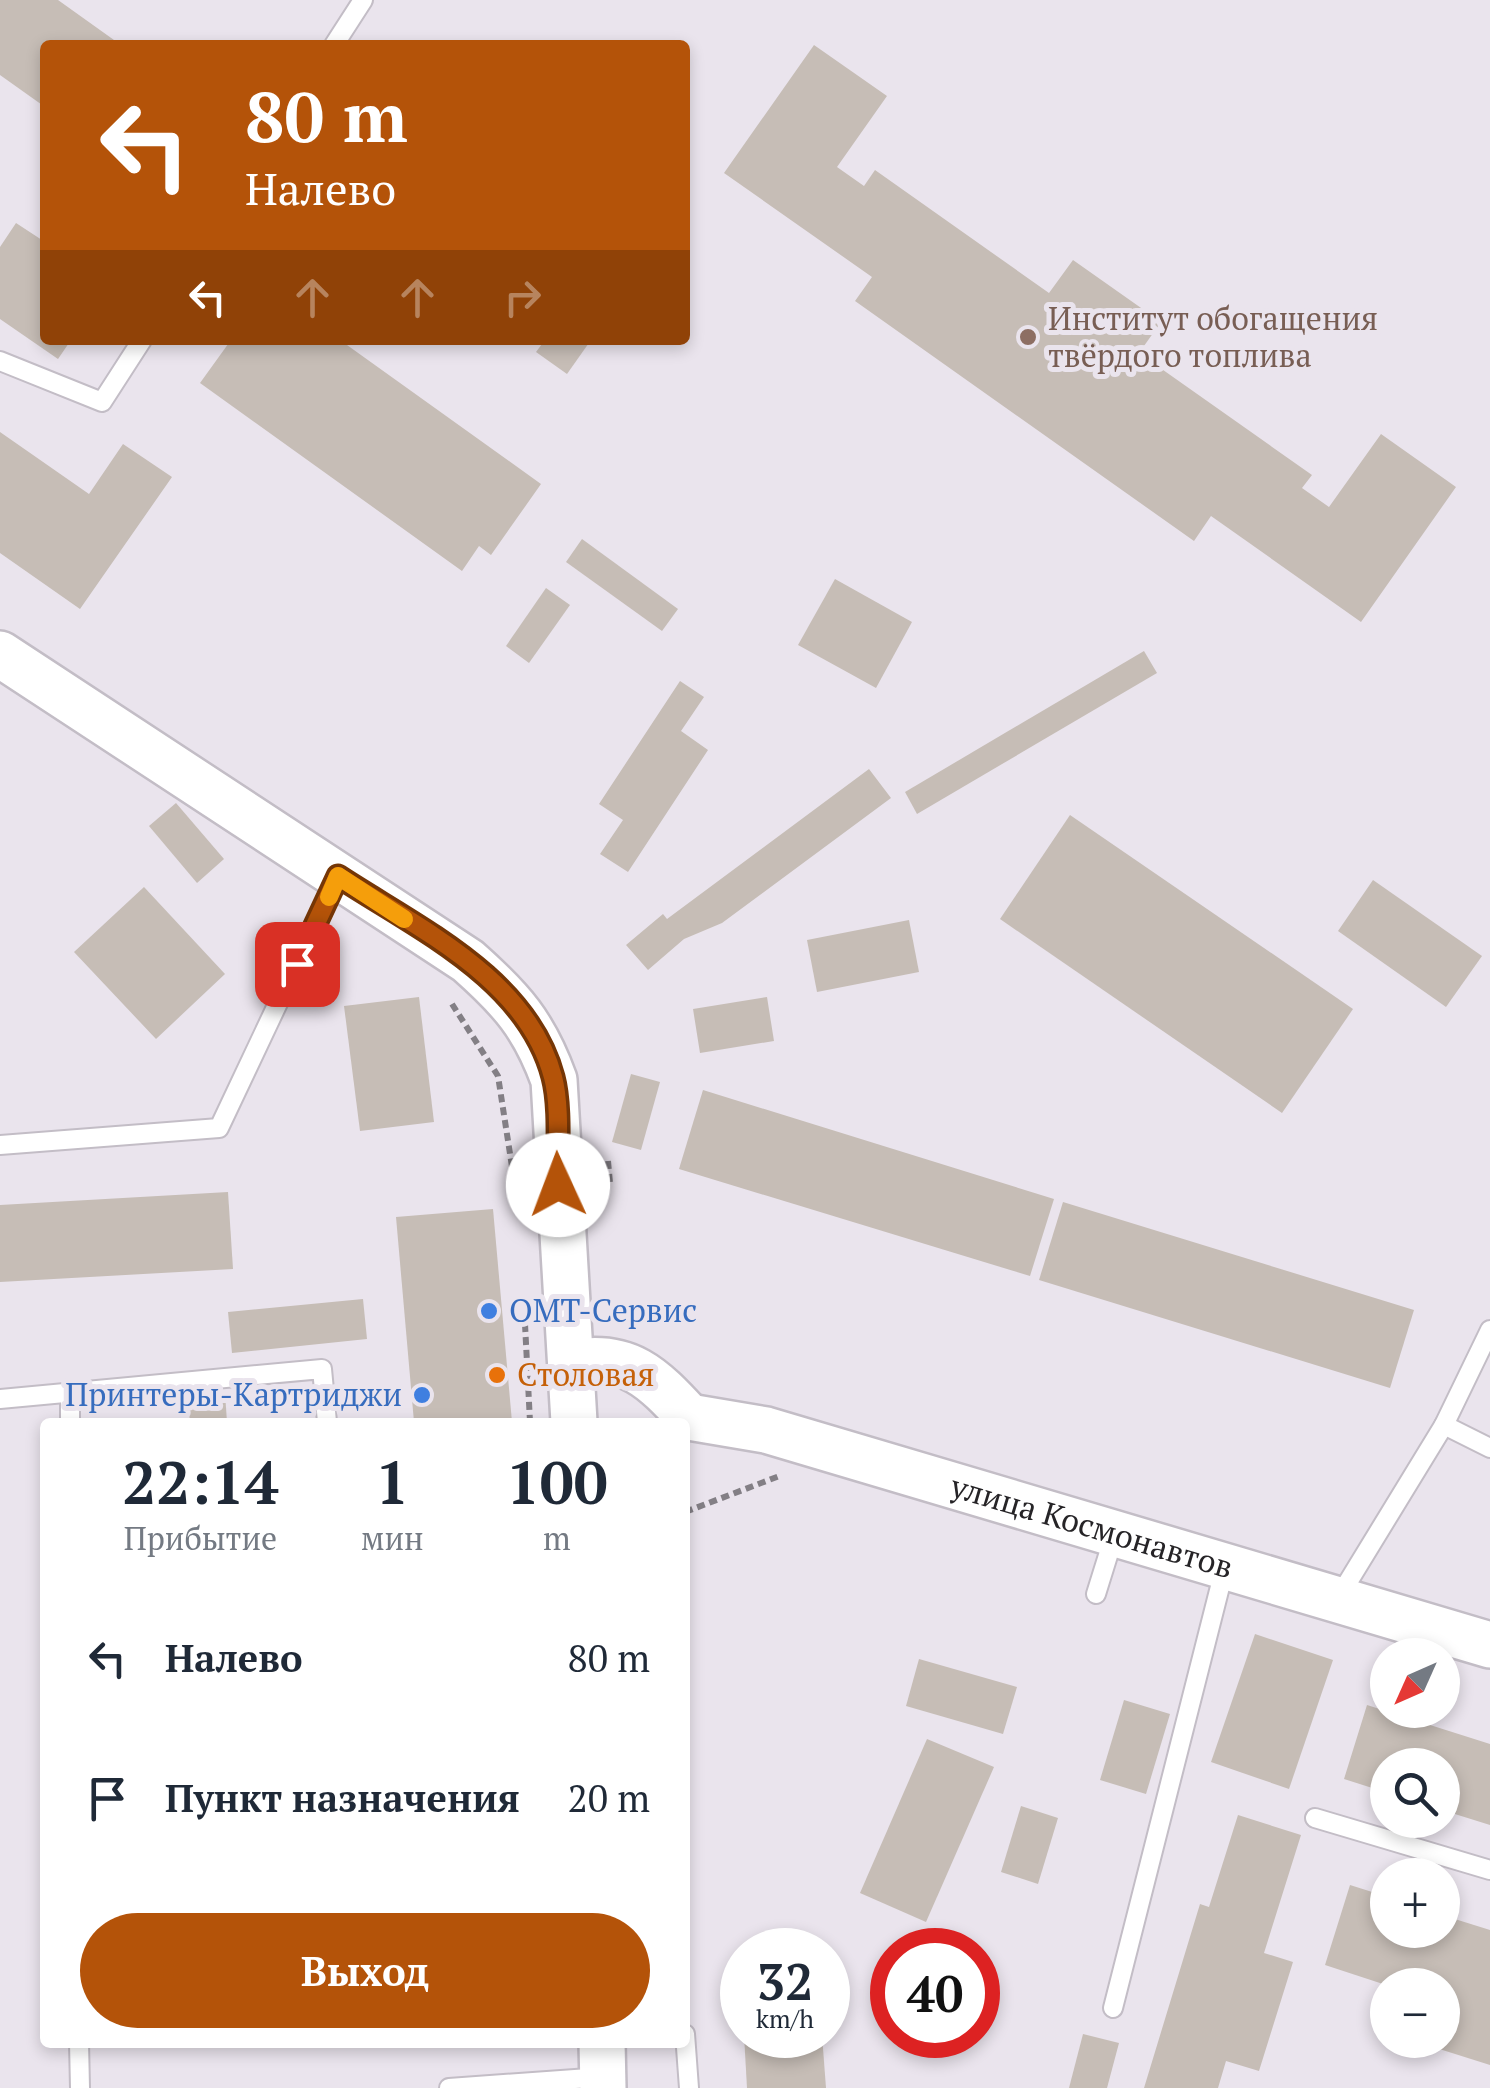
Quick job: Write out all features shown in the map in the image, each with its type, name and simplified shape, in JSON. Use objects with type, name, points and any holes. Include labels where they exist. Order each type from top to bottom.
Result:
[{"type":"street","points":[[0,654],[468,961],[506,995],[540,1042],[554,1080],[574,1418]]},
{"type":"street","points":[[572,1363],[606,1358],[620,1362],[647,1376],[684,1418]]},
{"type":"street","name":"улица Космонавтов","points":[[690,1420],[766,1430],[1490,1645]]},
{"type":"lane","points":[[337,40],[357,2]]},
{"type":"lane","points":[[0,360],[102,402],[139,345]]},
{"type":"lane","points":[[0,1145],[219,1128],[338,876]]},
{"type":"lane","points":[[1337,1600],[1444,1425],[1490,1330]]},
{"type":"lane","points":[[0,1398],[322,1369],[327,1418]]},
{"type":"lane","points":[[70,1392],[70,1418]]},
{"type":"lane","points":[[1444,1425],[1490,1448]]},
{"type":"lane","points":[[1096,1594],[1115,1533]]},
{"type":"lane","points":[[1113,2008],[1225,1566]]},
{"type":"lane","points":[[1315,1818],[1490,1870]]},
{"type":"lane","points":[[79,2048],[80,2088]]},
{"type":"lane","points":[[686,2048],[689,2088]]},
{"type":"lane","points":[[448,2088],[603,2069]]},
{"type":"path","points":[[446,994],[498,1076],[520,1229]]},
{"type":"path","points":[[608,1161],[610,1183]]},
{"type":"path","points":[[524,1306],[530,1418]]},
{"type":"building","points":[[0,0],[58,0],[114,40],[40,40],[40,103],[0,75]]},
{"type":"building","name":"Институт обогащения твёрдого топлива","points":[[814,45],[887,96],[837,167],[864,186],[875,170],[1049,293],[1073,260],[1161,322],[1139,353],[1312,475],[1302,488],[1329,507],[1381,434],[1456,487],[1361,622],[1211,516],[1194,541],[855,301],[872,277],[724,173]]},
{"type":"building","points":[[16,223],[40,239],[40,345],[68,345],[58,359],[0,319],[0,247]]},
{"type":"building","points":[[227,345],[347,345],[541,484],[491,555],[479,546],[462,571],[200,383]]},
{"type":"building","points":[[541,345],[587,345],[567,374],[536,352]]},
{"type":"building","points":[[0,432],[89,494],[123,444],[172,477],[80,609],[0,553]]},
{"type":"building","points":[[582,539],[678,609],[662,631],[566,562]]},
{"type":"building","points":[[835,579],[912,622],[876,688],[798,645]]},
{"type":"building","points":[[546,588],[570,605],[529,663],[506,646]]},
{"type":"building","points":[[1144,651],[1157,673],[917,814],[905,792]]},
{"type":"building","points":[[680,681],[704,697],[681,731],[708,750],[628,872],[600,854],[623,820],[599,804]]},
{"type":"building","points":[[869,769],[891,798],[722,923],[684,939],[648,970],[626,945],[663,914],[667,919]]},
{"type":"building","points":[[176,803],[224,859],[197,883],[149,826]]},
{"type":"building","points":[[1070,815],[1353,1009],[1282,1113],[1000,919]]},
{"type":"building","points":[[1373,880],[1482,956],[1446,1007],[1338,931]]},
{"type":"building","points":[[144,887],[225,974],[156,1039],[74,952]]},
{"type":"building","points":[[909,920],[919,972],[817,992],[807,940]]},
{"type":"building","points":[[419,997],[434,1122],[360,1131],[344,1006]]},
{"type":"building","points":[[767,997],[774,1041],[700,1053],[693,1009]]},
{"type":"building","points":[[631,1074],[660,1082],[641,1150],[612,1142]]},
{"type":"building","points":[[703,1090],[1054,1199],[1030,1276],[679,1169]]},
{"type":"building","points":[[228,1192],[233,1269],[0,1282],[0,1205]]},
{"type":"building","points":[[1063,1202],[1414,1310],[1390,1388],[1039,1280]]},
{"type":"building","points":[[493,1209],[512,1418],[414,1418],[396,1217]]},
{"type":"building","points":[[363,1299],[367,1339],[232,1353],[228,1312]]},
{"type":"building","points":[[225,1393],[227,1418],[190,1418],[187,1396]]},
{"type":"building","points":[[1255,1634],[1333,1660],[1289,1789],[1211,1762]]},
{"type":"building","points":[[919,1659],[1017,1687],[1003,1734],[906,1706]]},
{"type":"building","points":[[1124,1700],[1170,1714],[1146,1794],[1100,1780]]},
{"type":"building","points":[[1367,1705],[1370,1728],[1440,1728],[1490,1744],[1490,1825],[1460,1816],[1460,1748],[1370,1748],[1370,1787],[1344,1779]]},
{"type":"building","points":[[927,1739],[994,1767],[926,1922],[860,1893]]},
{"type":"building","points":[[1021,1806],[1058,1818],[1038,1884],[1001,1872]]},
{"type":"building","points":[[1238,1815],[1301,1835],[1264,1953],[1293,1962],[1259,2071],[1226,2061],[1218,2088],[1144,2088],[1200,1904],[1209,1907]]},
{"type":"building","points":[[1350,1885],[1370,1891],[1370,1948],[1460,1948],[1460,1921],[1490,1930],[1490,2065],[1460,2056],[1460,1968],[1370,1968],[1370,1980],[1325,1965]]},
{"type":"building","points":[[1083,2034],[1119,2043],[1107,2088],[1069,2088]]},
{"type":"building","points":[[745,2058],[824,2058],[826,2088],[747,2088]]},
{"type":"slow traffic","points":[[329,897],[338,876],[404,919]]},
{"type":"place","name":"Институт обогащения твёрдого топлива","points":[[1028,337]]},
{"type":"place","name":"ОМТ-Сервис","points":[[489,1311]]},
{"type":"place","name":"Столовая","points":[[497,1375]]},
{"type":"place","name":"Принтеры-Картриджи","points":[[422,1395]]},
{"type":"route","points":[[297,964],[338,876],[468,961],[506,995],[540,1042],[554,1080],[558,1185]]}]
